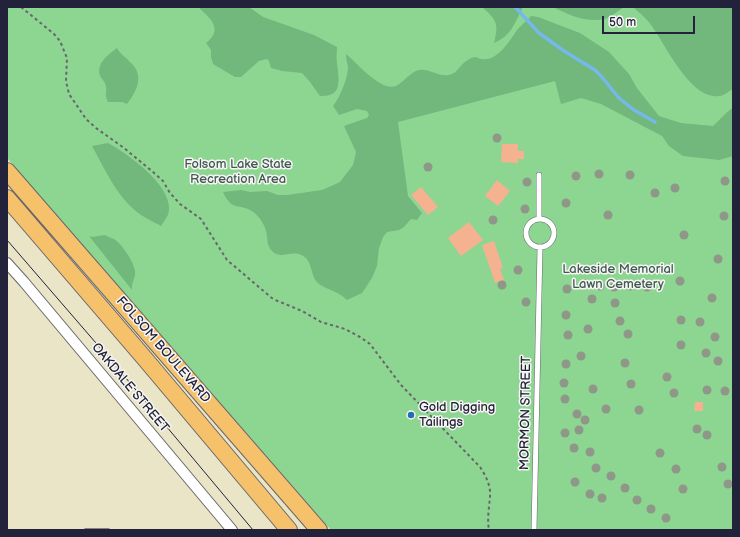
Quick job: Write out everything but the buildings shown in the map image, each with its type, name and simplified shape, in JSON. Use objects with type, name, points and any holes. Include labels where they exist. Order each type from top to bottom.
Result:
[{"type":"main road","name":"FOLSOM BOULEVARD","points":[[7,171],[319,530]]},
{"type":"main road","name":"FOLSOM BOULEVARD","points":[[7,198],[289,530]]},
{"type":"street","name":"OAKDALE STREET","points":[[7,263],[232,530]]},
{"type":"lane","points":[[539,175],[539,219]]},
{"type":"lane","points":[[539,219],[547,220],[551,223],[555,232],[549,245],[540,248],[532,245],[528,241],[526,232],[529,224],[539,219]]},
{"type":"lane","name":"MORMON STREET","points":[[534,530],[540,248]]},
{"type":"path","points":[[21,7],[54,34],[60,41],[66,58],[66,81],[69,94],[86,119],[124,148],[163,181],[170,193],[180,204],[201,219],[228,260],[273,299],[302,311],[321,322],[345,329],[370,344],[401,385],[480,467],[488,481],[490,495],[488,516],[489,530]]},
{"type":"green space","name":"Folsom Lake State Recreation Area","points":[[7,7],[733,7],[733,530],[331,530],[7,158]]},
{"type":"green space","points":[[198,7],[249,7],[263,17],[314,35],[337,47],[339,81],[336,90],[333,94],[320,96],[302,73],[282,71],[271,68],[267,59],[259,61],[241,77],[235,77],[213,64],[211,50],[206,43],[214,33],[215,28],[207,15]]},
{"type":"green space","points":[[482,7],[523,7],[509,33],[494,43],[496,23],[491,15]]},
{"type":"green space","points":[[553,7],[624,7],[605,19],[591,20],[578,18]]},
{"type":"green space","points":[[630,7],[733,7],[733,89],[719,96],[708,95],[698,89],[680,70],[649,23],[634,8]]},
{"type":"green space","points":[[531,16],[538,17],[580,33],[609,52],[629,74],[637,88],[659,116],[681,123],[713,126],[733,108],[733,156],[719,160],[683,156],[669,146],[662,136],[601,104],[581,98],[561,104],[555,81],[398,122],[408,196],[422,213],[417,220],[411,219],[399,230],[387,232],[383,237],[379,248],[377,266],[372,278],[362,293],[347,300],[316,281],[305,257],[297,254],[275,254],[270,249],[265,228],[259,217],[252,211],[233,205],[226,198],[223,192],[241,190],[250,192],[267,191],[278,195],[287,195],[322,190],[340,182],[353,165],[356,152],[344,126],[367,118],[369,115],[367,111],[357,109],[339,115],[333,106],[341,93],[347,76],[348,67],[346,54],[376,81],[390,87],[396,86],[419,70],[426,70],[441,75],[449,75],[455,72],[471,58],[476,57],[489,59],[495,56]]},
{"type":"green space","points":[[117,48],[135,67],[137,72],[138,83],[134,94],[127,104],[122,102],[108,102],[106,86],[100,76],[99,71],[101,63]]},
{"type":"green space","points":[[108,143],[136,162],[163,190],[167,199],[169,212],[161,226],[143,216],[125,201],[113,184],[92,146]]},
{"type":"green space","points":[[105,235],[114,239],[121,245],[134,267],[135,273],[132,290],[89,236]]},
{"type":"waterway","points":[[515,7],[539,33],[564,51],[595,70],[619,98],[634,110],[655,122]]},
{"type":"tram line","points":[[7,240],[115,365],[253,530]]},
{"type":"railway","points":[[85,530],[109,530]]},
{"type":"place","name":"Gold Digging Tailings","points":[[411,415]]},
{"type":"park label","name":"Lakeside Memorial Lawn Cemetery","points":[[618,278]]}]
